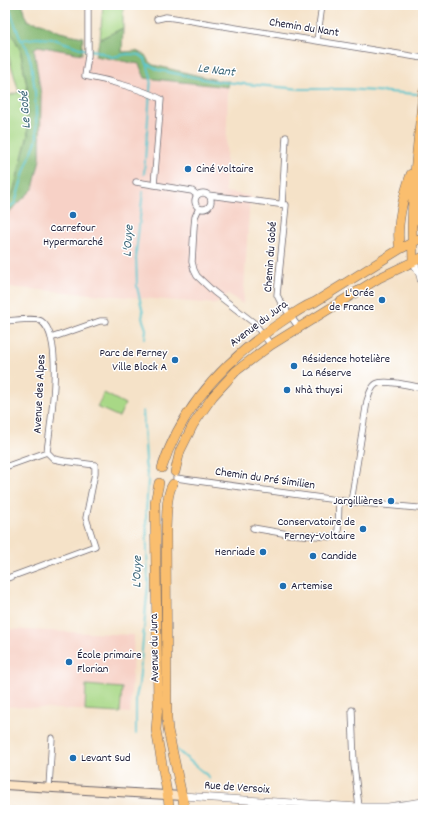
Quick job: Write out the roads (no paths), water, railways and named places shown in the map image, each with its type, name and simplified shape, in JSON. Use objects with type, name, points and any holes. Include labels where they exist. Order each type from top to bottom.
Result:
[{"type":"main road","points":[[423,92],[419,165],[419,209],[423,227]]},
{"type":"main road","points":[[413,261],[413,200],[419,165]]},
{"type":"main road","points":[[400,249],[399,236],[404,195],[419,165]]},
{"type":"main road","name":"Avenue du Jura","points":[[162,468],[178,429],[196,400],[205,388],[228,364],[264,334],[302,308],[316,302],[400,249],[423,237]]},
{"type":"main road","name":"Avenue du Jura","points":[[185,810],[168,730],[166,528],[167,507],[170,490],[175,478],[178,457],[184,442],[193,424],[213,396],[236,371],[271,345],[379,278],[397,271],[413,261],[423,257]]},
{"type":"main road","points":[[162,468],[169,468],[175,478],[167,486],[159,483],[156,477],[162,468]]},
{"type":"main road","name":"Avenue du Jura","points":[[159,483],[155,502],[158,705],[156,730],[170,810]]},
{"type":"main road","name":"Rue de Versoix","points":[[5,785],[182,796]]},
{"type":"street","points":[[88,5],[88,56],[85,76],[147,93],[161,99],[154,185]]},
{"type":"street","points":[[317,41],[322,5]]},
{"type":"street","name":"Chemin du Nant","points":[[157,19],[166,17],[174,18],[423,58]]},
{"type":"street","name":"Chemin du Gobé","points":[[286,137],[284,205],[277,295],[299,328]]},
{"type":"street","points":[[136,182],[192,191],[197,195]]},
{"type":"street","points":[[197,195],[204,193],[208,195],[284,205]]},
{"type":"street","points":[[197,195],[195,203],[202,210],[209,207],[211,200],[208,195]]},
{"type":"street","points":[[199,208],[195,217],[192,262],[197,276],[214,292],[251,319],[271,345]]},
{"type":"street","points":[[413,261],[420,275],[423,288]]},
{"type":"street","name":"Avenue des Alpes","points":[[5,321],[40,320],[48,327],[55,356],[55,371],[47,452]]},
{"type":"street","name":"Avenue des Alpes","points":[[51,338],[100,321],[106,321]]},
{"type":"street","points":[[351,502],[367,401],[372,388],[376,384],[383,382],[423,388]]},
{"type":"street","name":"Avenue des Alpes","points":[[5,467],[47,452]]},
{"type":"street","name":"Avenue des Alpes","points":[[5,579],[95,546],[86,518],[95,466],[54,459],[47,452]]},
{"type":"street","name":"Chemin du Pré Similien","points":[[175,478],[351,502],[418,508]]},
{"type":"street","points":[[253,528],[288,534],[332,537],[338,535],[339,500]]},
{"type":"street","points":[[352,710],[354,765],[359,807]]},
{"type":"street","points":[[49,788],[52,738]]},
{"type":"street","name":"Rue de Versoix","points":[[182,796],[275,806],[388,807],[423,802]]},
{"type":"waterway","name":"Le Gobé","points":[[5,211],[15,203],[25,169],[37,139],[35,91],[31,63],[27,48],[20,38],[8,5]]},
{"type":"waterway","name":"Le Nant","points":[[21,40],[37,38],[54,39],[83,49],[97,51],[112,57],[127,54],[140,55],[145,59],[146,63],[158,70],[213,81],[301,89],[346,89],[417,94]]},
{"type":"waterway","name":"L'Ouye","points":[[144,174],[151,77],[147,64]]},
{"type":"waterway","name":"L'Ouye","points":[[143,191],[136,253],[137,287],[143,313],[142,318],[146,329],[145,339]]},
{"type":"waterway","name":"L'Ouye","points":[[136,734],[136,697],[139,684],[148,584],[146,513],[148,480],[145,463],[143,411]]},
{"type":"waterway","name":"L'Ouye","points":[[177,750],[209,778]]},
{"type":"place","name":"Ciné Voltaire","points":[[188,169]]},
{"type":"place","name":"Carrefour Hypermarché","points":[[73,215]]},
{"type":"place","name":"L'Orée de France","points":[[382,300]]},
{"type":"place","name":"Parc de Ferney Ville Block A","points":[[175,360]]},
{"type":"place","name":"Résidence hotelière La Réserve","points":[[294,366]]},
{"type":"place","name":"Nhà thuysi","points":[[287,390]]},
{"type":"place","name":"Jargillières","points":[[391,501]]},
{"type":"place","name":"Conservatoire de Ferney-Voltaire","points":[[363,529]]},
{"type":"place","name":"Henriade","points":[[263,552]]},
{"type":"place","name":"Candide","points":[[313,556]]},
{"type":"place","name":"Artemise","points":[[283,586]]},
{"type":"place","name":"École primaire Florian","points":[[69,662]]},
{"type":"place","name":"Levant Sud","points":[[73,758]]}]
